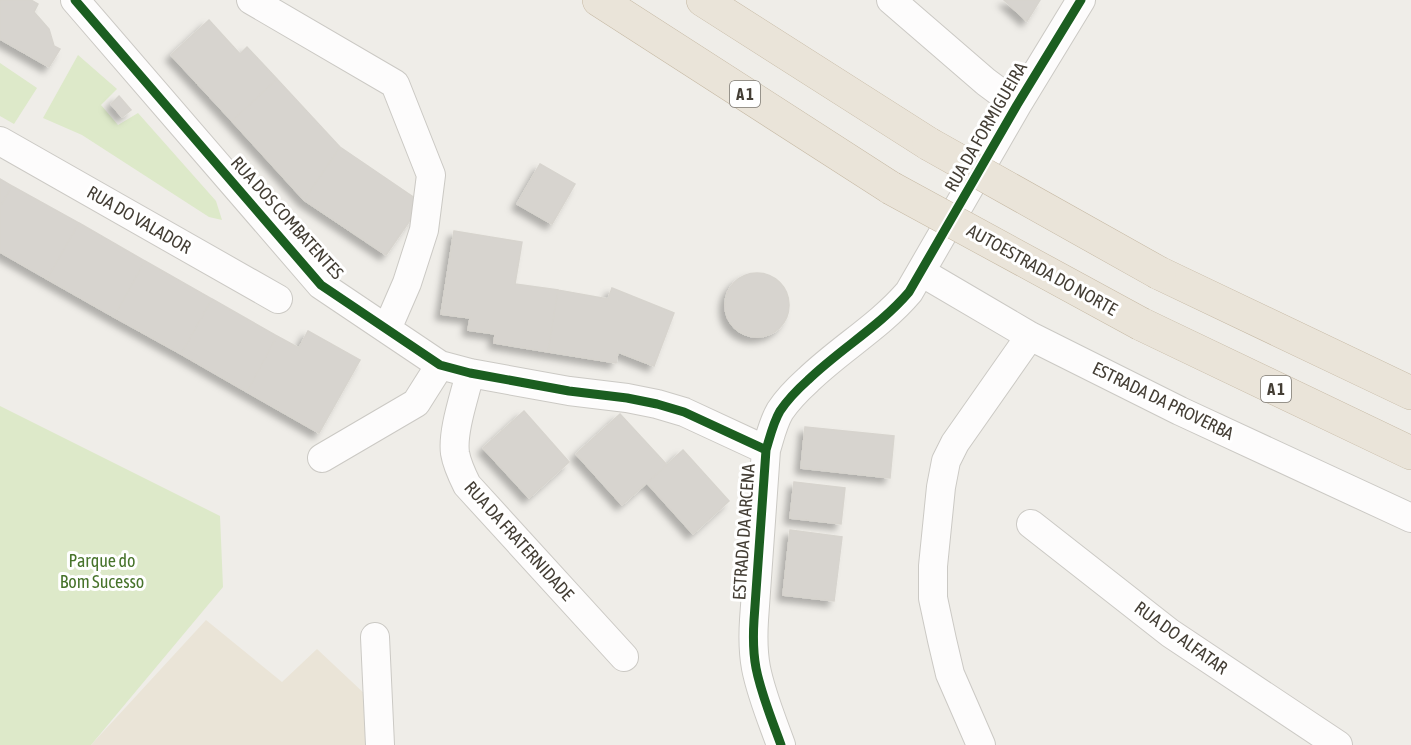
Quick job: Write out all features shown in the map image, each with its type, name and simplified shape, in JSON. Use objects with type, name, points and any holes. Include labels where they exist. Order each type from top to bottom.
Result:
[{"type":"highway","name":"AUTOESTRADA DO NORTE","points":[[599,0],[891,188],[1141,324],[1411,453]]},
{"type":"highway","points":[[703,0],[929,144],[1159,273],[1411,393]]},
{"type":"street","name":"RUA DOS COMBATENTES","points":[[75,0],[321,285],[440,365],[569,392],[627,398],[657,404],[684,412],[766,450]]},
{"type":"street","points":[[251,0],[395,84],[431,175],[424,231],[407,283],[387,329]]},
{"type":"street","points":[[891,0],[986,82],[1017,105]]},
{"type":"street","name":"RUA DA FORMIGUEIRA","points":[[921,272],[1017,105],[1081,0]]},
{"type":"street","name":"RUA DO VALADOR","points":[[0,141],[278,299]]},
{"type":"street","name":"ESTRADA DA PROVERBA","points":[[921,272],[1030,336],[1180,411],[1411,518]]},
{"type":"street","name":"ESTRADA DA ARCENA","points":[[781,745],[759,682],[753,644],[766,450],[772,429],[780,411],[794,393],[819,369],[896,308],[921,272]]},
{"type":"street","points":[[981,745],[950,674],[933,598],[933,566],[941,487],[946,461],[955,443],[1030,336]]},
{"type":"street","points":[[322,458],[416,403],[440,365]]},
{"type":"street","name":"RUA DA FRATERNIDADE","points":[[470,373],[455,437],[455,453],[467,485],[624,657]]},
{"type":"street","name":"RUA DO ALFATAR","points":[[1031,524],[1170,633],[1338,745]]},
{"type":"street","points":[[375,637],[380,745]]},
{"type":"shaded area","points":[[206,620],[282,682],[317,649],[367,696],[366,745],[91,745]]},
{"type":"green space","points":[[78,55],[117,89],[101,105],[118,125],[138,113],[216,201],[222,220],[209,217],[82,135],[43,118]]},
{"type":"green space","points":[[0,63],[37,88],[14,124],[0,116]]},
{"type":"green space","name":"Parque do Bom Sucesso","points":[[0,406],[220,516],[223,587],[91,745],[0,745]]},
{"type":"building","points":[[0,0],[31,0],[38,4],[34,12],[49,29],[54,46],[60,49],[49,67],[0,39]]},
{"type":"building","points":[[1004,0],[1040,0],[1027,21]]},
{"type":"building","points":[[209,20],[240,54],[247,47],[277,79],[232,121],[171,55]]},
{"type":"building","points":[[277,79],[340,147],[304,200],[232,121]]},
{"type":"building","points":[[119,96],[131,110],[122,117],[111,104]]},
{"type":"building","points":[[340,147],[422,203],[386,255],[304,200]]},
{"type":"building","points":[[540,164],[575,184],[552,224],[517,204]]},
{"type":"building","points":[[0,179],[12,186],[0,207]]},
{"type":"building","points":[[12,186],[79,223],[47,279],[0,252],[0,207]]},
{"type":"building","points":[[79,223],[145,261],[114,317],[47,279]]},
{"type":"building","points":[[454,231],[522,242],[515,284],[558,290],[548,352],[494,343],[495,334],[468,330],[470,318],[441,314]]},
{"type":"building","points":[[145,261],[212,299],[181,354],[114,317]]},
{"type":"building","points":[[751,273],[763,273],[780,282],[787,293],[789,305],[787,317],[780,328],[763,337],[751,337],[739,332],[730,323],[725,311],[725,299],[730,287],[739,278]]},
{"type":"building","points":[[612,288],[674,313],[654,366],[618,352],[616,363],[548,352],[558,290],[608,299]]},
{"type":"building","points":[[212,299],[277,336],[247,392],[181,354]]},
{"type":"building","points":[[308,331],[360,360],[319,433],[247,392],[277,336],[299,348]]},
{"type":"building","points":[[524,411],[569,462],[529,498],[483,448]]},
{"type":"building","points":[[620,414],[667,465],[622,505],[576,454]]},
{"type":"building","points":[[805,427],[894,436],[890,478],[801,468]]},
{"type":"building","points":[[683,450],[729,501],[693,534],[647,483]]},
{"type":"building","points":[[794,482],[845,488],[841,524],[790,518]]},
{"type":"building","points":[[790,530],[842,537],[834,601],[783,595]]},
{"type":"cycle path","points":[[75,0],[321,285],[440,365],[470,373],[569,391],[657,404],[684,412],[766,450]]},
{"type":"cycle path","points":[[781,745],[767,707],[754,656],[754,620],[766,450],[775,420],[790,398],[801,387],[885,316],[909,292],[1017,105],[1081,0]]}]
